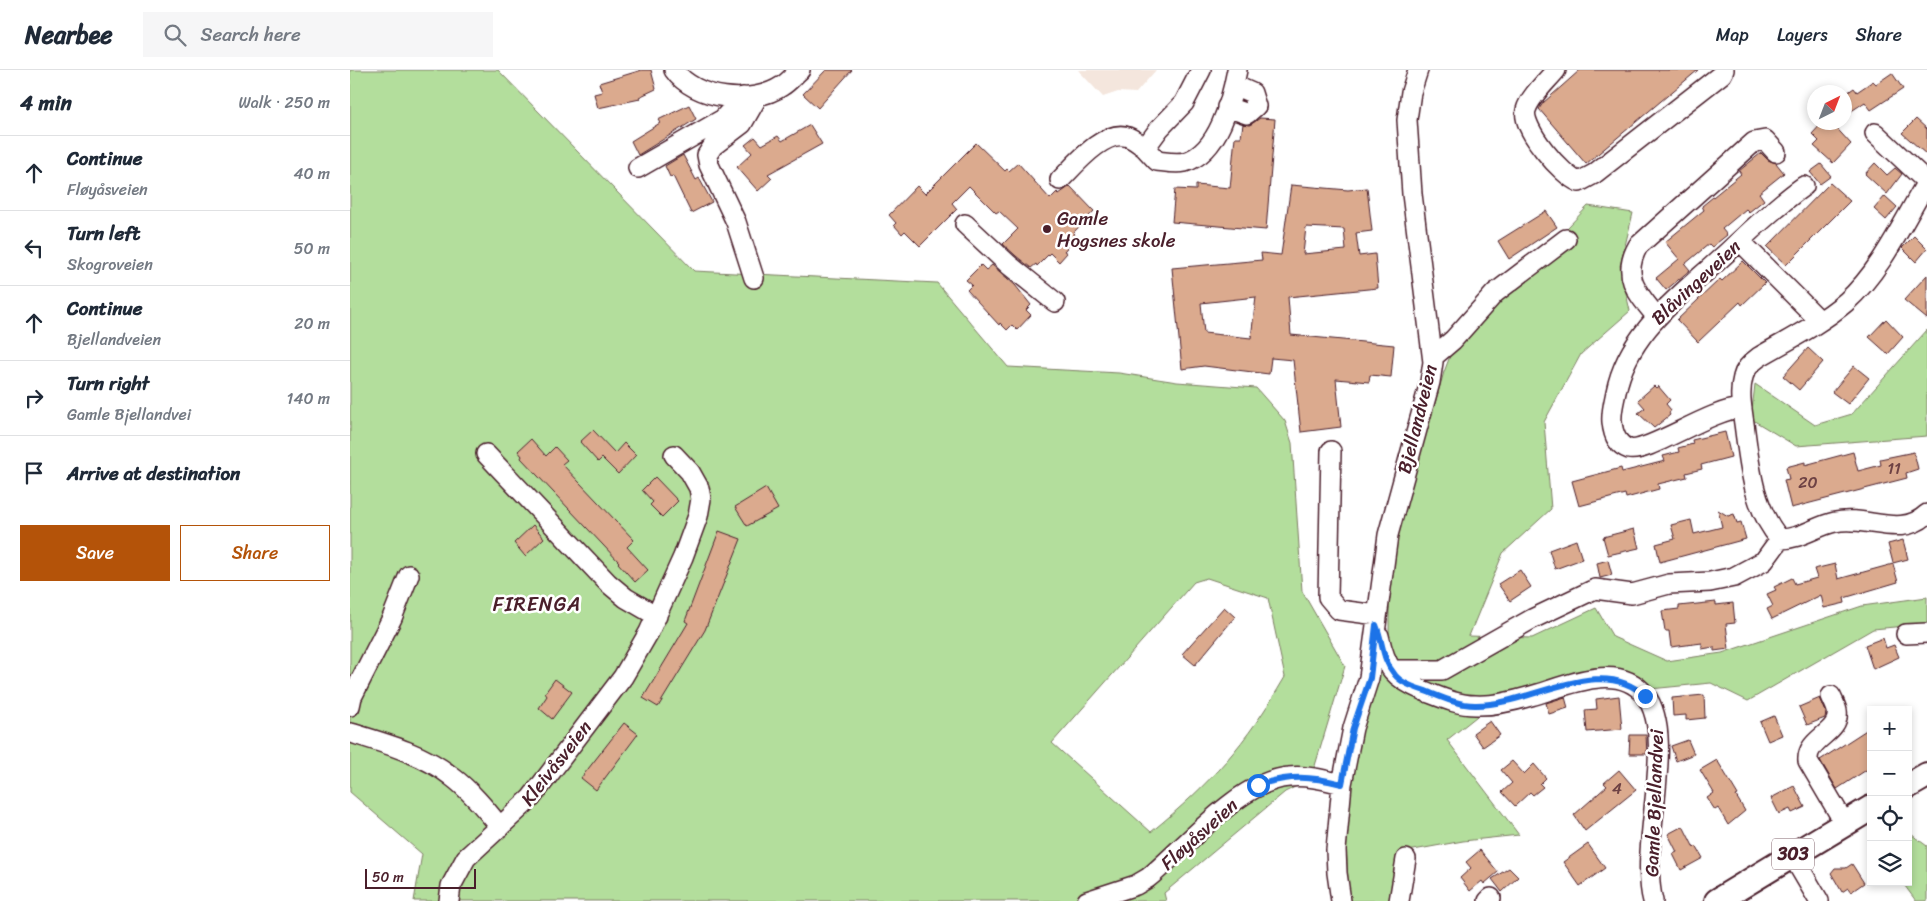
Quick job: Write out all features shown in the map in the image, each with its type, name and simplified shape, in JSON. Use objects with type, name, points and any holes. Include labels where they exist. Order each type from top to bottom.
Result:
[{"type":"main road","points":[[1912,784],[1927,775]]},
{"type":"main road","name":"303","points":[[1717,901],[1867,810]]},
{"type":"street","points":[[674,70],[692,86],[718,95],[750,97]]},
{"type":"street","points":[[638,168],[723,118],[750,97],[782,87],[800,70]]},
{"type":"street","points":[[1145,148],[1159,129],[1184,103],[1202,70]]},
{"type":"street","name":"Bjellandveien","points":[[1342,901],[1337,873],[1336,850],[1342,784],[1353,728],[1370,678],[1388,535],[1430,382],[1432,357],[1412,194],[1407,120],[1411,92],[1418,70]]},
{"type":"street","points":[[1556,70],[1527,106],[1525,119],[1528,128],[1561,170],[1571,179],[1579,182],[1594,174],[1659,126],[1722,74],[1724,70]]},
{"type":"street","points":[[1227,107],[1246,114],[1252,112],[1256,106],[1252,94],[1236,77]]},
{"type":"street","points":[[1060,180],[1090,150],[1114,137],[1128,137],[1145,148],[1157,161],[1185,162],[1207,149],[1227,107],[1236,77]]},
{"type":"street","points":[[750,97],[742,124],[713,146],[707,155],[709,165],[736,222],[754,278]]},
{"type":"street","points":[[1780,539],[1770,527],[1755,492],[1740,394],[1743,377],[1751,363],[1820,321],[1846,302],[1868,276],[1927,182],[1874,133]]},
{"type":"street","points":[[1656,316],[1638,292],[1630,277],[1631,258],[1638,246],[1754,142],[1765,140],[1776,152]]},
{"type":"street","name":"Blåvingeveien","points":[[1742,408],[1721,411],[1640,449],[1629,449],[1618,441],[1613,430],[1611,415],[1618,380],[1629,354],[1656,316],[1778,204],[1804,186]]},
{"type":"street","points":[[965,224],[1009,265],[1055,302]]},
{"type":"street","points":[[1432,357],[1453,340],[1495,293],[1566,239]]},
{"type":"street","points":[[1740,240],[1820,321]]},
{"type":"street","points":[[1331,451],[1328,598],[1338,610],[1377,620]]},
{"type":"street","points":[[486,454],[608,583],[626,598],[656,616]]},
{"type":"street","name":"Kleivåsveien","points":[[449,901],[451,886],[466,858],[522,809],[531,798],[623,677],[656,616],[683,557],[698,516],[701,499],[699,488],[690,472],[674,455]]},
{"type":"street","points":[[1392,670],[1442,670],[1543,614],[1595,589],[1632,594],[1669,584],[1710,582],[1734,577],[1764,561],[1780,539],[1801,536],[1834,522],[1906,526],[1927,514]]},
{"type":"street","points":[[350,706],[352,697],[392,618],[409,575]]},
{"type":"street","name":"Gamle Bjellandvei","points":[[1377,620],[1383,654],[1392,670],[1406,684],[1448,700],[1475,706],[1531,696],[1582,680],[1616,679],[1636,687],[1645,696],[1658,729],[1649,853],[1653,901]]},
{"type":"street","points":[[1906,634],[1927,633]]},
{"type":"street","points":[[1831,696],[1837,717],[1830,729],[1812,744],[1807,754],[1808,761],[1845,824]]},
{"type":"street","points":[[350,732],[425,760],[450,775],[480,802],[500,827]]},
{"type":"street","name":"Fløyåsveien","points":[[1087,901],[1136,885],[1148,878],[1233,802],[1258,785],[1289,776],[1313,778],[1342,784]]},
{"type":"street","points":[[1792,856],[1819,901]]},
{"type":"street","points":[[1399,901],[1406,858]]},
{"type":"shaded area","points":[[1078,70],[1156,70],[1136,93],[1118,92],[1103,97]]},
{"type":"green space","points":[[350,70],[498,70],[694,271],[937,283],[1008,367],[1119,373],[1177,382],[1256,388],[1285,421],[1292,443],[1302,591],[1345,666],[1311,779],[1285,792],[1164,893],[1166,901],[414,901],[422,854],[350,792]],"holes":[[[1207,578],[1268,598],[1285,677],[1256,723],[1226,761],[1192,797],[1151,832],[1052,743],[1194,582]]]},
{"type":"green space","points":[[1588,206],[1633,213],[1620,266],[1630,311],[1581,354],[1544,422],[1551,509],[1503,553],[1469,636],[1532,638],[1596,608],[1613,637],[1667,661],[1722,653],[1862,606],[1927,597],[1927,624],[1873,629],[1748,701],[1711,683],[1650,689],[1611,669],[1501,697],[1447,740],[1519,835],[1463,841],[1408,851],[1400,901],[1349,901],[1345,824],[1358,734],[1389,633],[1389,561],[1444,372],[1458,335],[1512,286]]},
{"type":"green space","points":[[1927,330],[1927,436],[1796,446],[1751,419],[1755,384],[1815,425],[1852,414]]},
{"type":"green space","points":[[1912,835],[1927,846],[1927,901],[1916,901],[1905,886],[1912,886]]},
{"type":"building","points":[[642,70],[651,70],[656,89],[639,97],[640,99],[598,108],[594,94],[602,92],[599,83]]},
{"type":"building","points":[[826,70],[852,70],[818,108],[803,94]]},
{"type":"building","points":[[1580,70],[1698,70],[1586,164],[1539,109],[1543,103]]},
{"type":"building","points":[[1892,73],[1903,89],[1871,110],[1865,102],[1852,111],[1852,89],[1854,88],[1857,92],[1873,81],[1876,84]]},
{"type":"building","points":[[689,105],[696,119],[638,155],[631,141],[660,123],[658,120]]},
{"type":"building","points":[[1260,118],[1275,119],[1266,230],[1172,222],[1175,189],[1196,190],[1196,185],[1230,188],[1235,137],[1241,137],[1243,124],[1250,125]]},
{"type":"building","points":[[1916,119],[1927,129],[1927,155],[1902,133]]},
{"type":"building","points":[[810,125],[822,144],[768,174],[772,178],[758,191],[737,167],[752,153],[745,145],[755,137],[762,145],[778,136],[782,141]]},
{"type":"building","points":[[1816,130],[1838,130],[1851,144],[1833,163],[1814,146],[1819,141],[1812,134]]},
{"type":"building","points":[[976,143],[1005,171],[1007,169],[1009,171],[1018,163],[1050,199],[1057,192],[1059,194],[1070,186],[1094,211],[1073,233],[1077,237],[1064,251],[1067,253],[1059,262],[1050,253],[1037,266],[1036,264],[1031,268],[1016,256],[1003,244],[1018,229],[999,211],[996,213],[969,186],[952,203],[957,209],[920,246],[905,231],[902,234],[894,225],[896,223],[889,215],[917,186],[925,194]]},
{"type":"building","points":[[1761,153],[1768,160],[1776,163],[1784,173],[1759,193],[1764,200],[1749,212],[1746,209],[1722,229],[1727,235],[1712,247],[1709,244],[1685,264],[1690,270],[1666,290],[1656,278],[1679,259],[1665,242],[1704,210],[1702,206],[1741,174],[1739,171]]},
{"type":"building","points":[[683,155],[696,180],[699,178],[712,202],[691,213],[673,176],[670,177],[665,166]]},
{"type":"building","points":[[1875,163],[1887,175],[1895,168],[1902,174],[1887,194],[1865,174]]},
{"type":"building","points":[[1821,164],[1831,176],[1820,184],[1810,172]]},
{"type":"building","points":[[1830,183],[1850,201],[1786,265],[1767,247]]},
{"type":"building","points":[[1291,185],[1348,190],[1367,188],[1372,231],[1356,233],[1359,256],[1375,254],[1378,288],[1288,297],[1291,335],[1394,345],[1391,377],[1370,375],[1369,382],[1336,379],[1341,427],[1301,432],[1293,360],[1271,358],[1269,374],[1204,366],[1182,369],[1172,268],[1262,260],[1261,253],[1281,255]],"holes":[[[1306,227],[1344,229],[1346,250],[1303,254]],[[1256,297],[1251,338],[1204,333],[1201,303]]]},
{"type":"building","points":[[1885,196],[1897,207],[1886,220],[1874,209]]},
{"type":"building","points":[[1546,211],[1557,227],[1509,259],[1498,241]]},
{"type":"building","points":[[1914,236],[1927,249],[1916,262],[1902,248]]},
{"type":"building","points":[[1743,261],[1765,283],[1742,305],[1740,302],[1698,342],[1677,320],[1720,279],[1722,281]]},
{"type":"building","points":[[981,265],[986,270],[992,265],[1015,285],[1031,305],[1026,310],[1031,315],[1017,330],[1012,325],[1007,330],[1000,323],[999,325],[967,290],[972,285],[966,280]]},
{"type":"building","points":[[1927,275],[1927,319],[1904,300]]},
{"type":"building","points":[[1886,319],[1903,337],[1888,354],[1869,337]]},
{"type":"building","points":[[1808,348],[1823,362],[1799,390],[1783,376]]},
{"type":"building","points":[[1854,366],[1869,378],[1848,404],[1832,392]]},
{"type":"building","points":[[1654,386],[1656,388],[1658,386],[1670,400],[1666,404],[1671,410],[1670,415],[1654,428],[1638,413],[1645,408],[1638,400]]},
{"type":"building","points":[[593,430],[615,453],[624,443],[636,455],[618,474],[602,458],[598,462],[580,442]]},
{"type":"building","points":[[1725,432],[1731,457],[1701,465],[1702,469],[1686,473],[1687,477],[1658,484],[1659,489],[1626,498],[1625,494],[1579,506],[1572,481],[1621,468],[1622,472],[1665,461],[1663,456],[1679,452],[1678,448],[1693,444],[1692,440]]},
{"type":"building","points":[[531,439],[546,456],[555,447],[567,460],[562,464],[634,540],[627,547],[648,570],[635,582],[619,562],[521,458],[522,456],[518,451]]},
{"type":"building","points":[[1853,452],[1858,471],[1881,465],[1880,459],[1914,452],[1918,469],[1906,473],[1907,478],[1791,508],[1784,480],[1789,479],[1786,467],[1805,462],[1805,465]]},
{"type":"building","points":[[655,477],[678,501],[662,517],[650,505],[653,502],[642,490]]},
{"type":"building","points":[[766,488],[778,509],[747,526],[735,507]]},
{"type":"building","points":[[1718,510],[1728,516],[1734,514],[1737,523],[1741,522],[1746,539],[1660,562],[1656,544],[1675,539],[1671,525],[1691,520],[1694,534],[1722,527]]},
{"type":"building","points":[[533,525],[544,538],[525,556],[514,543]]},
{"type":"building","points":[[1634,529],[1639,548],[1608,555],[1603,537]]},
{"type":"building","points":[[719,531],[741,539],[705,630],[658,707],[643,698],[688,623],[685,621]]},
{"type":"building","points":[[1576,540],[1582,559],[1555,569],[1549,550]]},
{"type":"building","points":[[1903,540],[1908,559],[1893,563],[1888,544]]},
{"type":"building","points":[[1608,560],[1612,575],[1600,578],[1597,563]]},
{"type":"building","points":[[1835,564],[1838,579],[1893,564],[1898,582],[1844,598],[1845,603],[1824,608],[1821,595],[1772,619],[1767,609],[1773,606],[1767,594],[1776,590],[1774,587],[1792,578],[1795,584],[1817,578],[1814,569]]},
{"type":"building","points":[[1520,570],[1531,587],[1510,601],[1498,584]]},
{"type":"building","points":[[1716,602],[1716,605],[1733,603],[1735,623],[1726,624],[1729,649],[1714,651],[1714,647],[1702,649],[1702,643],[1671,647],[1669,631],[1665,631],[1662,611],[1679,609],[1679,606]]},
{"type":"building","points":[[1224,607],[1235,617],[1195,665],[1182,654]]},
{"type":"building","points":[[1883,638],[1886,648],[1894,645],[1899,657],[1873,669],[1865,645]]},
{"type":"building","points":[[555,679],[572,692],[552,719],[539,708],[547,696],[545,693]]},
{"type":"building","points":[[1704,695],[1705,718],[1686,720],[1686,715],[1673,716],[1672,698]]},
{"type":"building","points":[[1619,696],[1622,729],[1587,732],[1585,710],[1597,709],[1596,699]]},
{"type":"building","points":[[1565,697],[1568,708],[1549,714],[1546,703]]},
{"type":"building","points":[[1820,698],[1826,712],[1825,718],[1807,725],[1799,707]]},
{"type":"building","points":[[1774,716],[1782,735],[1768,741],[1760,722]]},
{"type":"building","points":[[1490,721],[1500,735],[1483,747],[1473,733]]},
{"type":"building","points":[[624,723],[638,734],[596,790],[581,778]]},
{"type":"building","points":[[1867,730],[1867,770],[1837,789],[1820,760]]},
{"type":"building","points":[[1630,735],[1646,735],[1647,754],[1629,754]]},
{"type":"building","points":[[1688,740],[1694,754],[1676,761],[1671,746]]},
{"type":"building","points":[[1717,760],[1738,795],[1736,796],[1745,811],[1728,825],[1718,808],[1715,810],[1707,798],[1714,793],[1700,770]]},
{"type":"building","points":[[1512,761],[1524,774],[1534,764],[1546,778],[1540,784],[1543,787],[1533,795],[1530,792],[1515,806],[1502,792],[1512,783],[1501,770]]},
{"type":"building","points":[[1619,770],[1636,790],[1585,831],[1574,815],[1607,786],[1604,783]]},
{"type":"building","points":[[1794,786],[1805,807],[1792,813],[1790,809],[1779,814],[1771,798]]},
{"type":"building","points":[[1683,826],[1694,848],[1696,846],[1703,858],[1681,870],[1673,854],[1677,852],[1668,834]]},
{"type":"building","points":[[1588,844],[1605,868],[1580,886],[1563,862]]},
{"type":"building","points":[[1480,850],[1498,872],[1484,884],[1482,881],[1470,891],[1460,878],[1471,868],[1466,862]]},
{"type":"building","points":[[1852,864],[1864,883],[1851,892],[1848,888],[1842,892],[1831,873],[1835,868],[1846,868]]},
{"type":"building","points":[[1509,868],[1518,877],[1502,892],[1492,879]]},
{"type":"place","name":"Gamle Hogsnes skole","points":[[1047,229]]},
{"type":"district","name":"FIRENGA","points":[[537,604]]},
{"type":"route","points":[[1258,785],[1289,776],[1313,778],[1342,784],[1353,728],[1370,678],[1376,625],[1383,654],[1395,675],[1406,684],[1448,700],[1475,706],[1501,703],[1582,680],[1608,678],[1630,683],[1645,696]]}]
